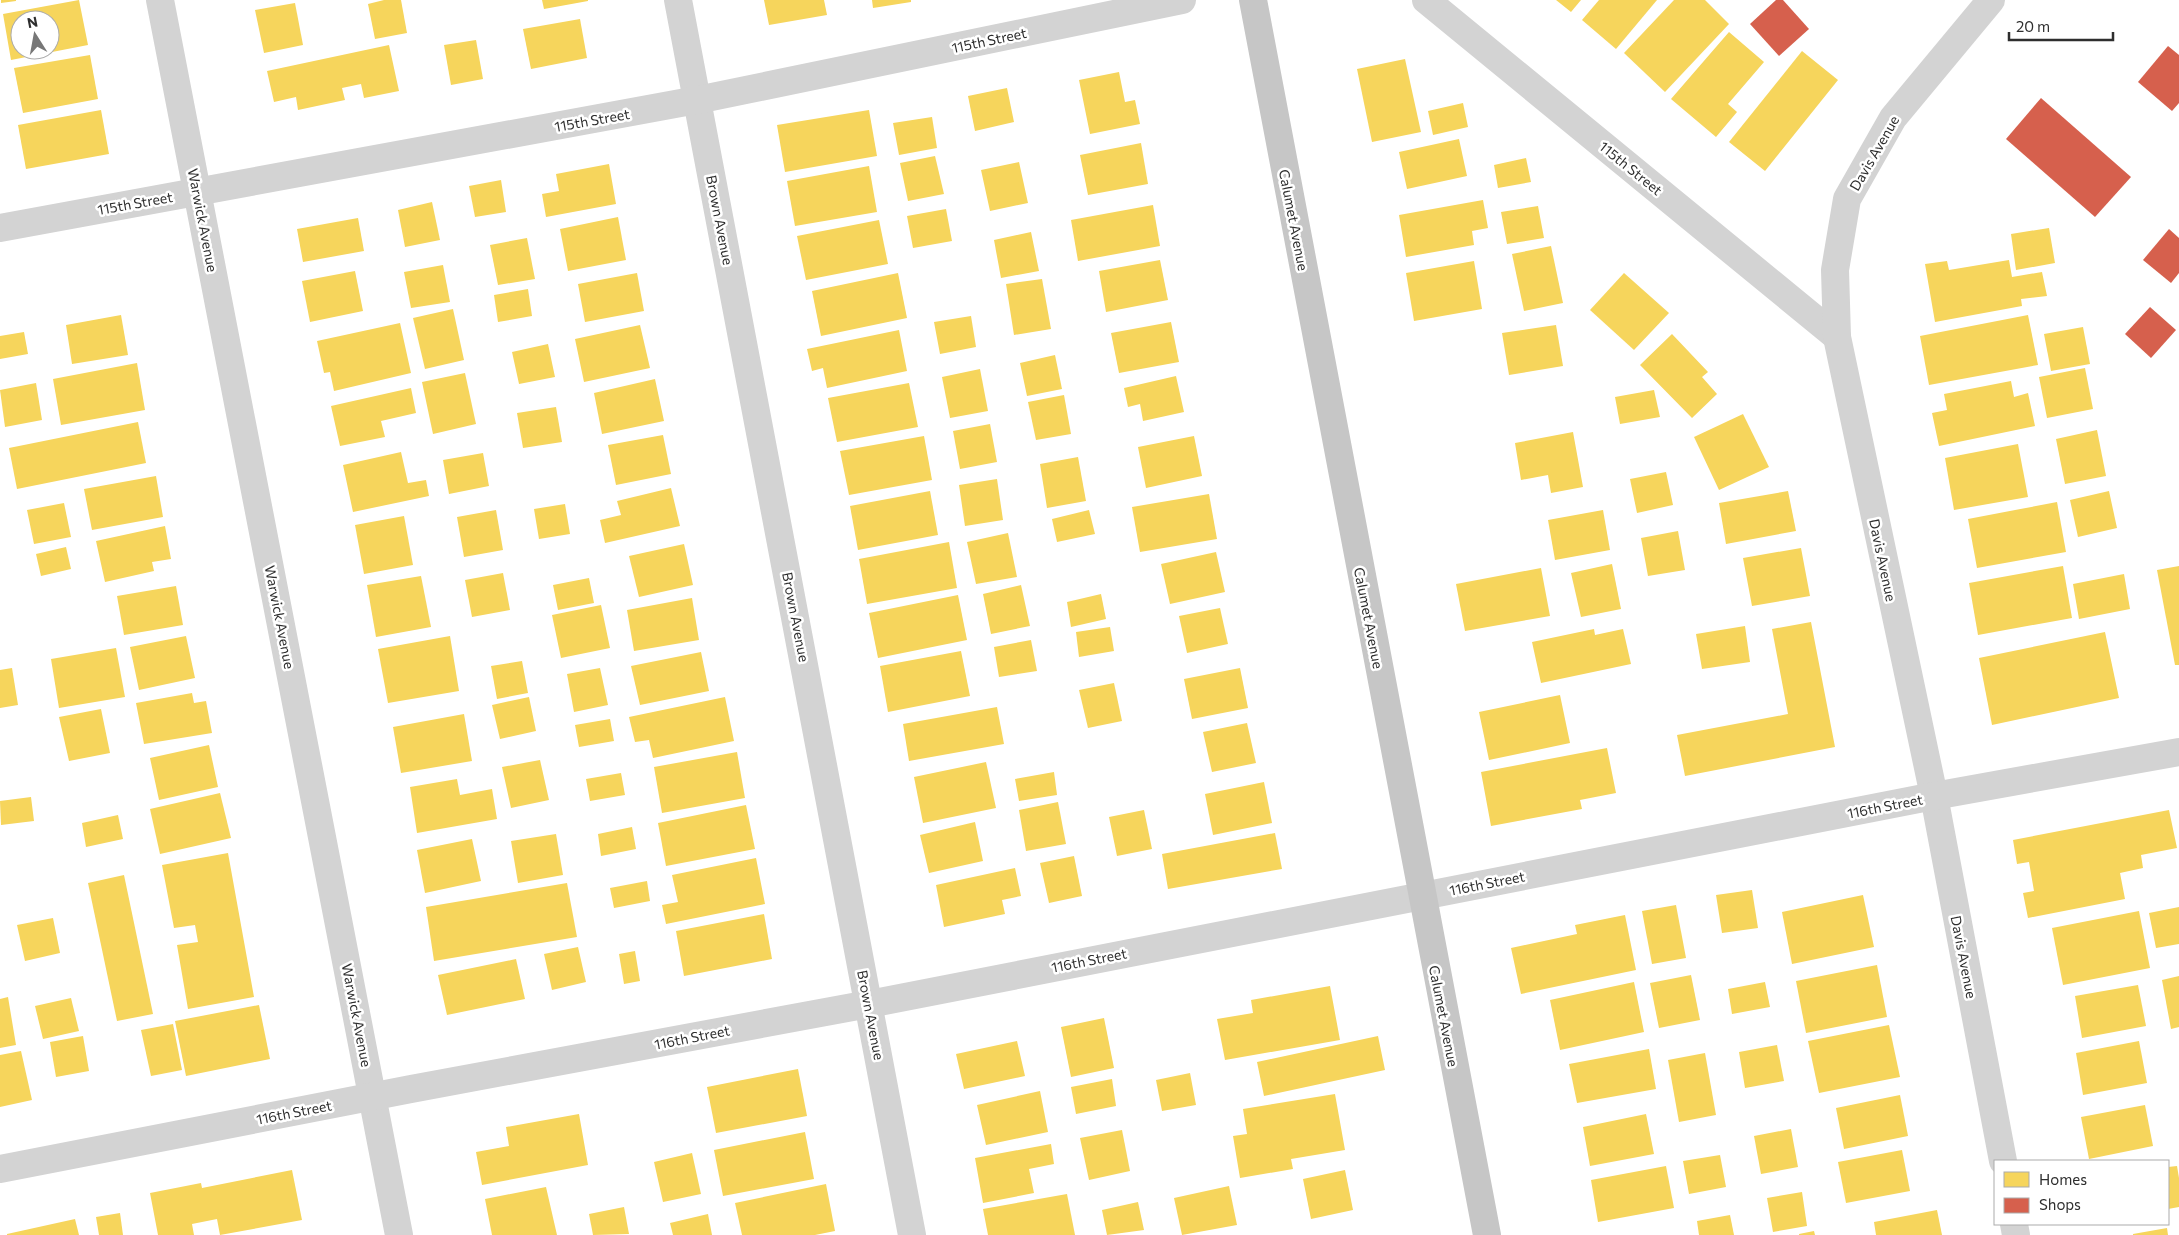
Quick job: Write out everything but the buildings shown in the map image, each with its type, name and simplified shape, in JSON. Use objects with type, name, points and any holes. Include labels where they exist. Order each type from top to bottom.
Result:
[{"type":"main road","name":"Calumet Avenue","points":[[1253,0],[1421,895],[1487,1235]]},
{"type":"street","name":"Warwick Avenue","points":[[160,0],[399,1235]]},
{"type":"street","name":"Brown Avenue","points":[[678,0],[912,1235]]},
{"type":"street","name":"115th Street","points":[[0,228],[697,100],[1182,0]]},
{"type":"street","name":"115th Street","points":[[1426,0],[1837,337]]},
{"type":"street","name":"Davis Avenue","points":[[1991,0],[1893,118],[1848,199],[1835,270],[1837,337],[1934,796],[2003,1160]]},
{"type":"street","name":"116th Street","points":[[0,1169],[869,1004],[1934,796],[2179,752]]}]
